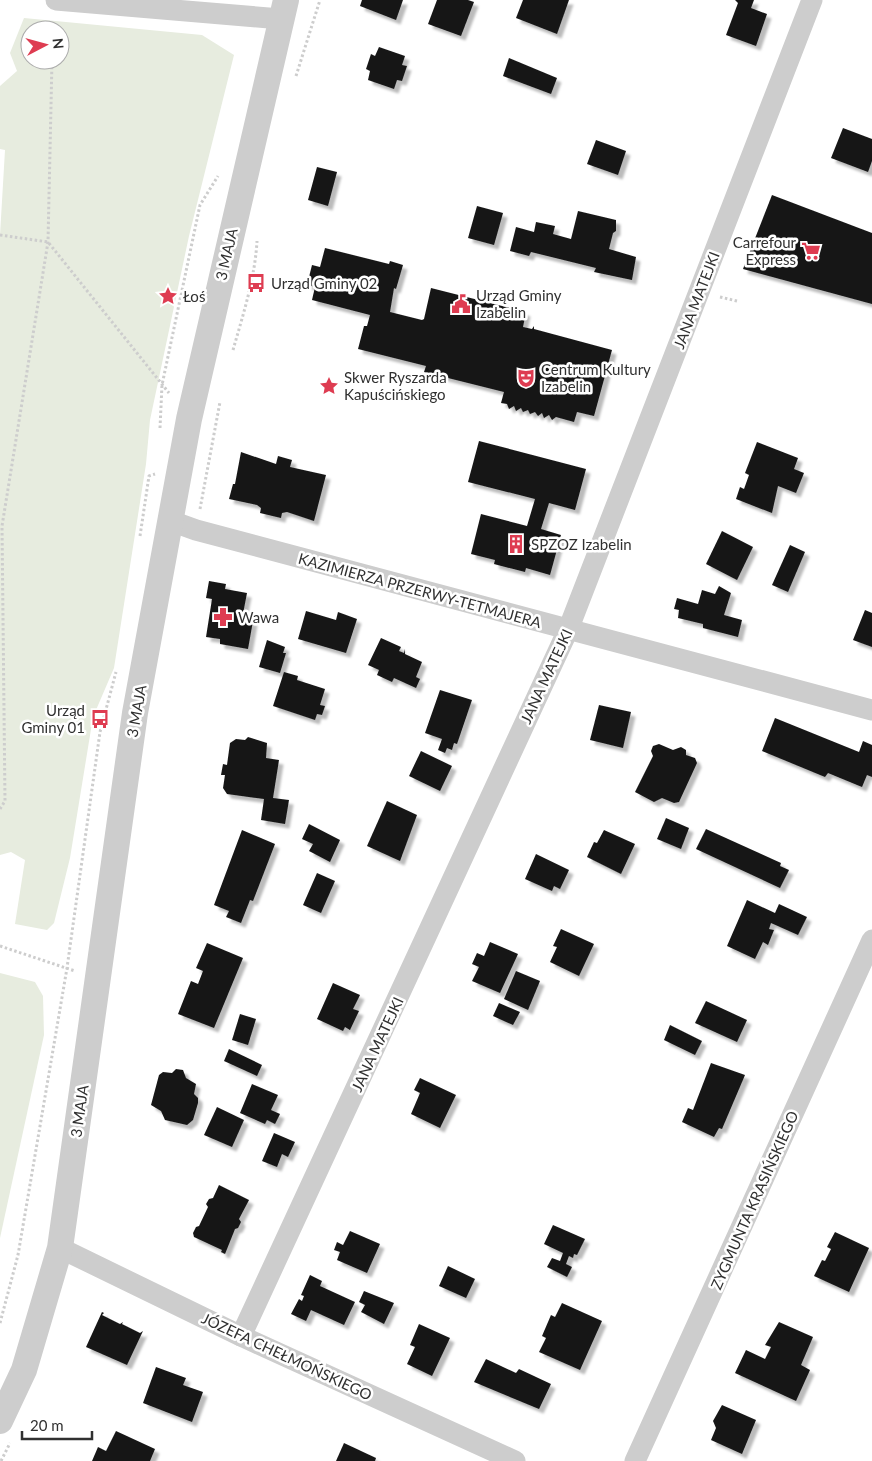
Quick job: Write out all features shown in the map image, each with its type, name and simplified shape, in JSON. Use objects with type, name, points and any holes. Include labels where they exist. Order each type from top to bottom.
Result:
[{"type":"street","points":[[56,0],[283,9]]},
{"type":"street","name":"JANA MATEJKI","points":[[241,1336],[568,630],[812,0]]},
{"type":"street","name":"3 MAJA","points":[[0,1421],[24,1370],[60,1248],[135,714],[190,419],[283,9]]},
{"type":"street","name":"KAZIMIERZA PRZERWY-TETMAJERA","points":[[172,521],[196,530],[872,710]]},
{"type":"street","name":"ZYGMUNTA KRASIŃSKIEGO","points":[[635,1461],[872,940]]},
{"type":"street","name":"JÓZEFA CHEŁMOŃSKIEGO","points":[[60,1248],[241,1336],[515,1461]]},
{"type":"path","points":[[0,809],[5,800],[2,526],[48,242],[52,70]]},
{"type":"path","points":[[161,435],[162,385],[200,205],[221,172]]},
{"type":"path","points":[[0,235],[48,242],[190,419]]},
{"type":"path","points":[[196,530],[221,396]]},
{"type":"path","points":[[139,544],[149,476],[181,465],[208,471]]},
{"type":"path","points":[[0,1323],[18,1255],[67,968],[100,732],[116,670]]},
{"type":"path","points":[[0,946],[97,978]]},
{"type":"shaded area","points":[[24,18],[45,20],[23,20]]},
{"type":"shaded area","points":[[70,22],[202,35],[234,55],[189,236],[150,420],[146,464],[114,668],[93,717],[70,858],[54,923],[47,930],[15,924],[25,860],[11,852],[0,855],[0,235],[5,150],[0,149],[0,86],[17,71],[10,53],[20,28],[20,70],[70,70]]},
{"type":"shaded area","points":[[0,973],[35,982],[43,996],[44,1035],[0,1238]]},
{"type":"building","points":[[362,0],[403,0],[396,20],[360,6]]},
{"type":"building","points":[[437,0],[468,0],[474,2],[461,36],[428,24]]},
{"type":"building","points":[[523,0],[569,0],[557,34],[516,18]]},
{"type":"building","points":[[735,0],[754,0],[751,8],[767,14],[756,46],[726,35],[738,3]]},
{"type":"building","points":[[379,47],[405,56],[402,65],[407,66],[402,81],[397,80],[394,89],[368,80],[370,71],[366,69],[371,54],[375,56]]},
{"type":"building","points":[[509,58],[557,78],[551,94],[503,76]]},
{"type":"building","points":[[843,128],[872,139],[872,161],[868,172],[831,158]]},
{"type":"building","points":[[596,140],[626,151],[618,175],[587,164]]},
{"type":"building","points":[[317,167],[337,172],[328,206],[308,200]]},
{"type":"building","name":"Carrefour Express","points":[[772,195],[872,233],[872,304],[743,269]]},
{"type":"building","points":[[477,206],[503,213],[494,245],[468,238]]},
{"type":"building","points":[[578,211],[616,220],[616,231],[613,233],[609,249],[636,257],[632,280],[594,272],[596,268],[531,252],[529,256],[510,251],[516,227],[534,232],[536,222],[555,226],[553,234],[571,239]]},
{"type":"building","points":[[325,248],[389,264],[390,261],[403,265],[396,289],[394,288],[390,312],[424,319],[431,288],[526,312],[523,327],[532,329],[534,326],[534,329],[612,350],[594,416],[577,412],[574,422],[556,417],[552,420],[549,415],[544,418],[542,413],[538,416],[535,412],[530,414],[528,410],[523,412],[521,408],[516,411],[514,406],[509,409],[507,404],[501,403],[504,392],[424,372],[426,366],[358,349],[364,326],[367,326],[370,315],[312,300],[315,287],[307,285],[312,265],[320,267]]},
{"type":"building","points":[[479,441],[586,469],[575,510],[549,503],[541,529],[561,535],[550,575],[526,568],[525,572],[494,564],[495,560],[471,554],[481,514],[527,526],[535,499],[468,482]]},
{"type":"building","points":[[757,442],[798,458],[794,469],[804,473],[796,493],[778,486],[772,513],[736,499],[740,487],[744,489],[749,475],[745,473]]},
{"type":"building","points":[[241,452],[276,464],[278,456],[292,460],[290,467],[326,475],[314,521],[287,512],[282,513],[281,518],[260,513],[261,508],[257,505],[229,499],[233,484],[235,484]]},
{"type":"building","points":[[722,531],[753,547],[737,580],[706,564]]},
{"type":"building","points":[[790,545],[805,552],[788,592],[772,585]]},
{"type":"building","points":[[209,581],[226,584],[225,589],[247,593],[242,619],[253,621],[248,649],[220,644],[220,639],[206,637],[212,599],[206,598]]},
{"type":"building","points":[[719,586],[731,593],[724,615],[742,620],[738,637],[703,628],[703,624],[678,618],[679,610],[674,609],[677,598],[698,604],[702,590],[715,594]]},
{"type":"building","points":[[865,610],[872,613],[872,647],[853,640]]},
{"type":"building","points":[[306,611],[336,620],[338,612],[357,619],[346,653],[298,639]]},
{"type":"building","points":[[381,638],[401,647],[399,651],[404,653],[405,649],[405,654],[422,662],[416,677],[420,679],[416,688],[394,678],[392,682],[377,675],[379,670],[368,665]]},
{"type":"building","points":[[267,640],[285,647],[283,653],[286,653],[280,673],[259,667]]},
{"type":"building","points":[[284,672],[298,676],[297,680],[325,689],[320,705],[325,706],[322,715],[317,714],[315,720],[273,706]]},
{"type":"building","points":[[440,690],[472,700],[457,744],[454,743],[452,750],[447,748],[445,753],[438,750],[442,739],[425,733]]},
{"type":"building","points":[[599,705],[631,712],[623,748],[590,740]]},
{"type":"building","points":[[775,718],[859,752],[863,741],[872,745],[872,777],[867,775],[862,787],[828,773],[825,777],[762,751]]},
{"type":"building","points":[[248,737],[267,743],[266,758],[279,760],[273,798],[289,800],[285,824],[261,820],[264,799],[227,794],[223,788],[225,775],[221,775],[223,764],[227,765],[230,743],[236,739],[245,740]]},
{"type":"building","points":[[659,744],[673,750],[681,747],[686,750],[686,755],[695,758],[697,763],[679,802],[674,803],[662,798],[654,802],[635,792],[653,756],[651,751],[653,746]]},
{"type":"building","points":[[421,751],[452,766],[440,791],[409,776]]},
{"type":"building","points":[[387,801],[417,815],[400,861],[367,846]]},
{"type":"building","points":[[666,818],[689,828],[681,849],[657,839]]},
{"type":"building","points":[[309,824],[340,840],[330,862],[309,851],[313,844],[302,839]]},
{"type":"building","points":[[706,829],[781,863],[780,866],[789,870],[780,888],[696,849]]},
{"type":"building","points":[[242,830],[275,844],[253,901],[250,900],[241,923],[226,917],[229,911],[214,905]]},
{"type":"building","points":[[604,830],[635,844],[621,874],[587,857],[594,842],[597,843]]},
{"type":"building","points":[[536,854],[569,870],[560,889],[554,886],[552,891],[525,879]]},
{"type":"building","points":[[317,873],[335,881],[321,913],[303,905]]},
{"type":"building","points":[[747,900],[775,913],[779,904],[807,917],[798,935],[771,923],[769,929],[774,930],[768,945],[763,942],[755,959],[727,946]]},
{"type":"building","points":[[561,929],[594,944],[579,976],[550,962],[557,947],[553,946]]},
{"type":"building","points":[[490,942],[518,954],[500,993],[472,981],[479,967],[472,964],[477,953],[484,956]]},
{"type":"building","points":[[207,943],[243,958],[214,1028],[178,1014],[191,981],[198,984],[203,971],[196,968]]},
{"type":"building","points":[[516,971],[540,981],[528,1010],[504,999]]},
{"type":"building","points":[[333,983],[360,995],[353,1009],[359,1011],[350,1030],[345,1027],[343,1031],[317,1019]]},
{"type":"building","points":[[706,1001],[747,1020],[737,1042],[695,1023]]},
{"type":"building","points":[[499,1003],[520,1012],[513,1025],[493,1016]]},
{"type":"building","points":[[240,1014],[256,1019],[248,1045],[232,1040]]},
{"type":"building","points":[[670,1025],[702,1041],[695,1055],[664,1040]]},
{"type":"building","points":[[229,1049],[262,1065],[257,1076],[224,1061]]},
{"type":"building","points":[[711,1063],[745,1075],[722,1129],[719,1128],[714,1137],[682,1122],[688,1108],[693,1110]]},
{"type":"building","points":[[176,1069],[183,1070],[186,1078],[196,1084],[194,1094],[198,1098],[198,1103],[193,1120],[187,1125],[165,1120],[161,1111],[151,1105],[159,1075],[163,1072],[172,1073]]},
{"type":"building","points":[[420,1078],[456,1095],[440,1128],[411,1114],[420,1093],[414,1090]]},
{"type":"building","points":[[252,1084],[278,1095],[271,1110],[280,1114],[275,1124],[267,1120],[265,1124],[240,1113]]},
{"type":"building","points":[[217,1107],[244,1120],[232,1147],[204,1135]]},
{"type":"building","points":[[274,1133],[295,1142],[288,1157],[282,1154],[277,1167],[262,1161]]},
{"type":"building","points":[[219,1185],[249,1200],[239,1219],[241,1222],[238,1228],[235,1229],[225,1254],[221,1252],[222,1250],[194,1237],[193,1233],[196,1227],[199,1226],[208,1207],[206,1204],[209,1199],[213,1198]]},
{"type":"building","points":[[553,1225],[585,1239],[577,1255],[574,1254],[573,1258],[569,1256],[566,1264],[572,1267],[567,1277],[547,1267],[552,1258],[560,1261],[563,1253],[544,1244]]},
{"type":"building","points":[[350,1231],[380,1244],[367,1273],[337,1260],[340,1252],[334,1250],[337,1242],[343,1245]]},
{"type":"building","points":[[835,1232],[869,1248],[849,1292],[814,1276],[822,1260],[825,1261],[831,1249],[827,1247]]},
{"type":"building","points":[[448,1266],[475,1279],[466,1298],[439,1286]]},
{"type":"building","points":[[310,1275],[322,1281],[320,1286],[355,1302],[344,1325],[311,1310],[306,1321],[291,1314],[299,1299],[302,1301],[304,1296],[301,1295]]},
{"type":"building","points":[[364,1291],[394,1303],[384,1324],[361,1312],[365,1305],[359,1302]]},
{"type":"building","points":[[562,1303],[602,1321],[580,1370],[539,1352],[546,1338],[542,1336],[551,1315],[555,1317]]},
{"type":"building","points":[[102,1312],[104,1313],[102,1315],[120,1324],[123,1322],[122,1324],[140,1333],[143,1331],[127,1365],[86,1347]]},
{"type":"building","points":[[779,1322],[813,1337],[801,1365],[810,1370],[796,1401],[735,1373],[746,1350],[765,1359],[771,1347],[765,1345]]},
{"type":"building","points":[[419,1324],[450,1338],[432,1376],[407,1364],[415,1347],[410,1345]]},
{"type":"building","points":[[486,1359],[516,1373],[519,1369],[551,1384],[539,1409],[474,1382]]},
{"type":"building","points":[[156,1367],[186,1378],[183,1385],[203,1392],[192,1422],[143,1403]]},
{"type":"building","points":[[722,1405],[756,1420],[742,1454],[711,1440],[716,1428],[713,1421]]},
{"type":"building","points":[[116,1431],[155,1449],[150,1461],[92,1461],[98,1447],[106,1451]]},
{"type":"building","points":[[344,1443],[376,1458],[375,1461],[336,1461]]},
{"type":"place","name":"Carrefour Express","points":[[811,251]]},
{"type":"place","name":"Urząd Gminy 02","points":[[256,283]]},
{"type":"place","name":"Łoś","points":[[168,296]]},
{"type":"place","name":"Urząd Gminy Izabelin","points":[[461,304]]},
{"type":"place","name":"Centrum Kultury Izabelin","points":[[526,378]]},
{"type":"place","name":"Skwer Ryszarda Kapuścińskiego","points":[[329,386]]},
{"type":"place","name":"SPZOZ Izabelin","points":[[516,544]]},
{"type":"place","name":"Wawa","points":[[223,617]]},
{"type":"place","name":"Urząd Gminy 01","points":[[100,719]]}]
